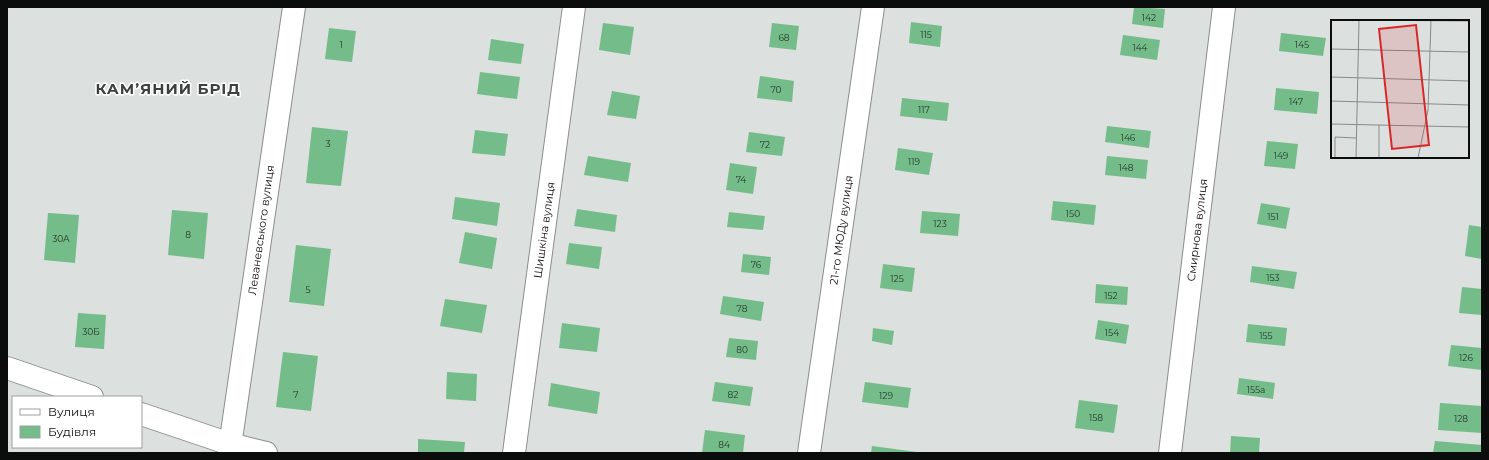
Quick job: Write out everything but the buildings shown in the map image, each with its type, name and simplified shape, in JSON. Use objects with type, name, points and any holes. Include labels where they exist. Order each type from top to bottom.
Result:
[{"type":"street","name":"Леваневського вулиця","points":[[229,448],[294,7]]},
{"type":"street","name":"Шишкіна вулиця","points":[[514,453],[574,7]]},
{"type":"street","name":"21-го МЮДу вулиця","points":[[809,453],[873,7]]},
{"type":"street","name":"Смирнова вулиця","points":[[1170,453],[1224,7]]},
{"type":"street","points":[[7,368],[89,396]]},
{"type":"street","points":[[142,414],[229,448],[266,453]]},
{"type":"district","name":"КАМ’ЯНИЙ БРІД","points":[[168,88]]}]
